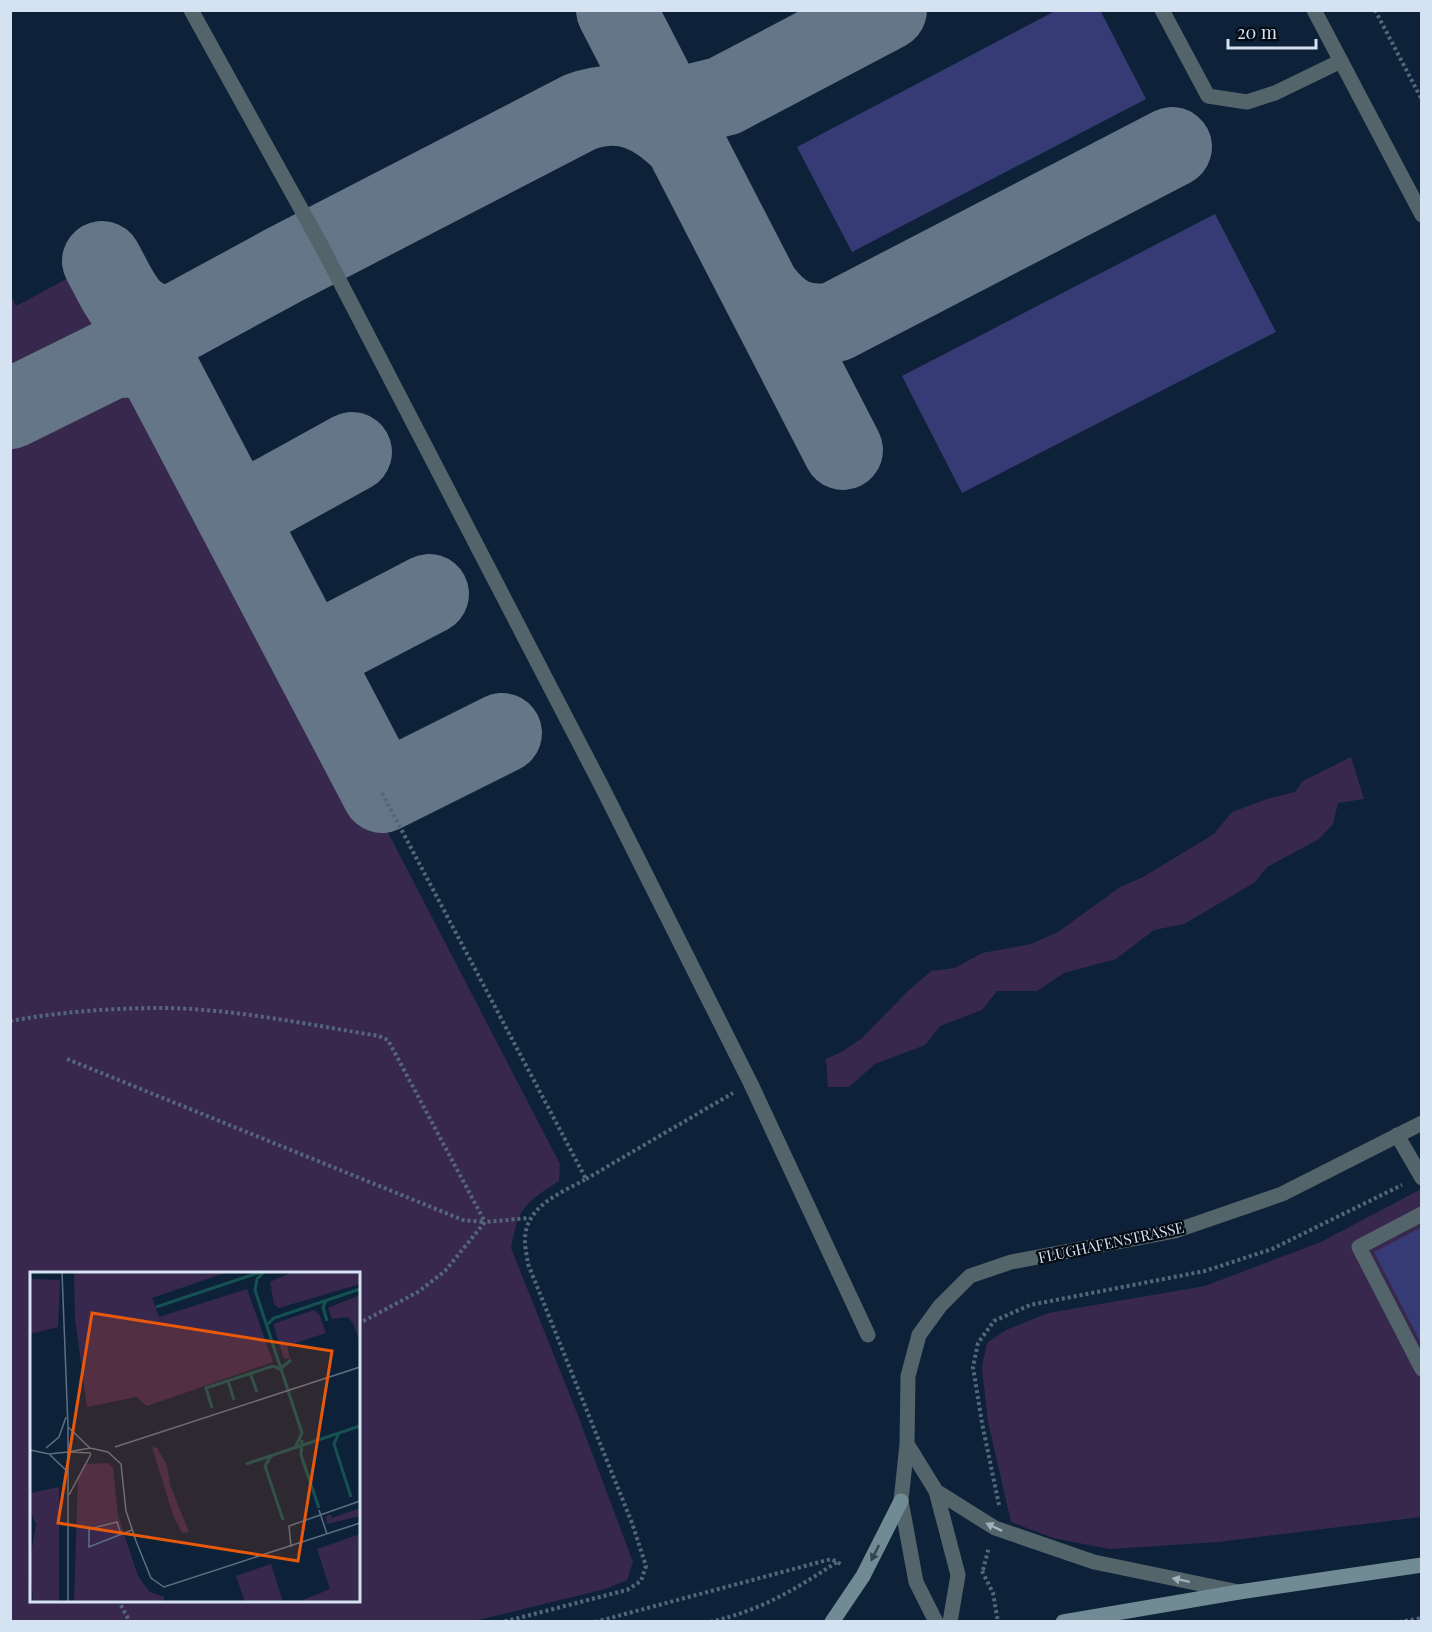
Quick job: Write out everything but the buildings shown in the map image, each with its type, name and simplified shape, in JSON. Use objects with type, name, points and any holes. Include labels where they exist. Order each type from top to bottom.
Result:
[{"type":"main road","points":[[832,1622],[863,1576],[902,1501]]},
{"type":"main road","points":[[1063,1622],[1239,1592],[1422,1565]]},
{"type":"street","points":[[191,10],[321,246],[602,786],[750,1082],[868,1335]]},
{"type":"street","points":[[1162,10],[1208,96],[1247,102],[1275,93],[1341,61]]},
{"type":"street","points":[[1314,10],[1422,215]]},
{"type":"street","name":"FLUGHAFENSTRASSE","points":[[936,1622],[916,1582],[902,1501],[907,1444],[908,1376],[919,1335],[940,1306],[970,1276],[1011,1262],[1175,1231],[1282,1194],[1422,1123]]},
{"type":"street","points":[[1397,1135],[1421,1177]]},
{"type":"street","points":[[1422,1214],[1359,1247],[1422,1369]]},
{"type":"street","points":[[907,1444],[936,1491],[958,1575],[950,1622]]},
{"type":"street","points":[[936,1491],[995,1528],[1094,1562],[1239,1592]]},
{"type":"path","points":[[1375,10],[1422,100]]},
{"type":"path","points":[[382,794],[586,1179]]},
{"type":"path","points":[[10,1021],[57,1013],[162,1008],[275,1020],[379,1036],[388,1040],[485,1222]]},
{"type":"path","points":[[67,1059],[463,1221],[485,1222],[529,1218]]},
{"type":"path","points":[[503,1622],[627,1590],[641,1581],[646,1566],[632,1523],[528,1264],[525,1238],[529,1218],[541,1206],[750,1082]]},
{"type":"path","points":[[998,1622],[993,1593],[983,1570],[1000,1503],[982,1423],[974,1367],[978,1343],[994,1322],[1030,1305],[1205,1271],[1272,1249],[1421,1177]]},
{"type":"path","points":[[360,1323],[418,1292],[445,1270],[485,1222]]},
{"type":"path","points":[[595,1622],[831,1559],[863,1576]]},
{"type":"path","points":[[710,1622],[758,1608],[837,1562]]},
{"type":"path","points":[[958,1575],[983,1570]]},
{"type":"path","points":[[119,1602],[130,1622]]},
{"type":"path","points":[[1399,1622],[1422,1618]]},
{"type":"shaded area","points":[[91,266],[106,299],[107,306],[103,321],[11,369],[11,296],[16,306]]},
{"type":"shaded area","points":[[138,378],[149,382],[159,391],[560,1164],[559,1181],[538,1195],[520,1214],[511,1248],[633,1562],[627,1580],[605,1589],[474,1621],[11,1621],[11,444]]},
{"type":"shaded area","points":[[1351,757],[1364,799],[1338,803],[1333,824],[1319,839],[1267,867],[1254,883],[1184,924],[1154,930],[1116,959],[1064,973],[1037,991],[997,991],[982,1010],[940,1026],[925,1045],[875,1064],[849,1087],[828,1087],[826,1059],[862,1038],[931,971],[955,968],[982,953],[1031,944],[1058,932],[1120,887],[1143,877],[1214,834],[1232,812],[1267,799],[1295,792],[1303,781]]},
{"type":"shaded area","points":[[1421,1189],[1421,1517],[1218,1542],[1109,1549],[1053,1538],[1011,1522],[988,1422],[982,1367],[987,1343],[1006,1330],[1048,1313],[1205,1286],[1321,1242]]},
{"type":"taxiway","points":[[616,10],[843,450]]},
{"type":"taxiway","points":[[615,103],[684,106],[724,96],[887,10]]},
{"type":"taxiway","points":[[10,409],[113,358],[284,265],[580,112],[610,106],[637,110],[662,123],[685,143]]},
{"type":"taxiway","points":[[763,293],[778,309],[794,319],[813,323],[835,322],[1172,147]]},
{"type":"taxiway","points":[[102,261],[121,296],[136,314],[159,324],[174,325]]},
{"type":"taxiway","points":[[113,358],[138,359],[161,373],[382,793],[502,733]]},
{"type":"taxiway","points":[[236,516],[352,452]]},
{"type":"taxiway","points":[[310,656],[429,594]]}]
